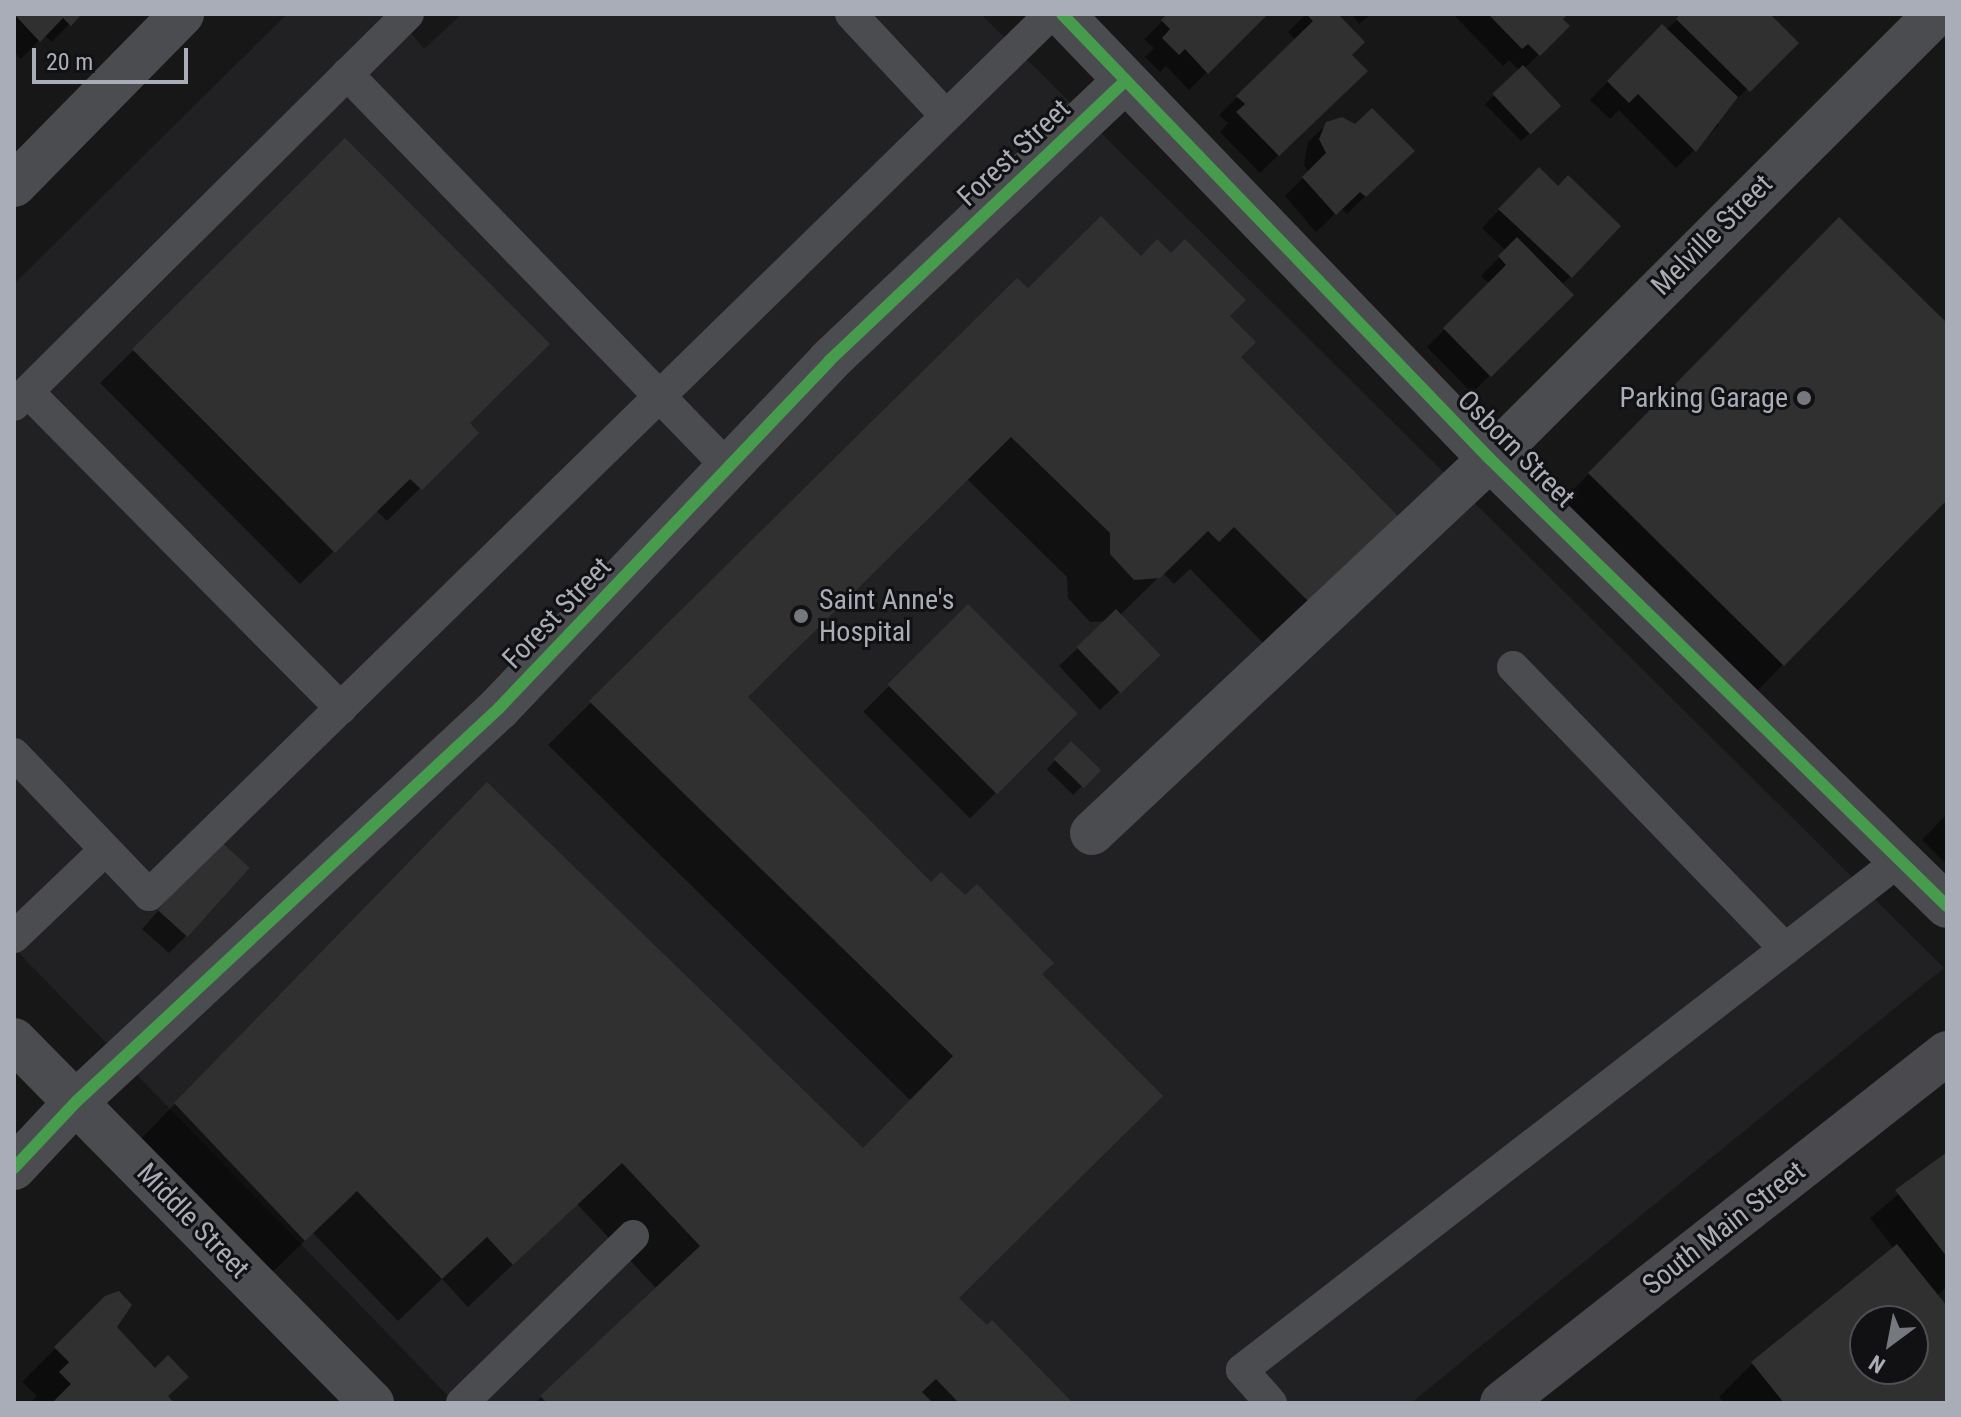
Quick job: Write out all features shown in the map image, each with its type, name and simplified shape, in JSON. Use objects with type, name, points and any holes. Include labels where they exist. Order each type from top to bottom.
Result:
[{"type":"main road","name":"South Main Street","points":[[1502,1403],[1947,1053]]},
{"type":"street","points":[[14,185],[182,14]]},
{"type":"street","name":"Osborn Street","points":[[1062,14],[1490,459],[1947,906]]},
{"type":"street","name":"Melville Street","points":[[1092,833],[1490,459],[1936,14]]},
{"type":"street","name":"Forest Street","points":[[14,1168],[77,1101],[499,708],[829,361],[1125,81]]},
{"type":"street","name":"Middle Street","points":[[14,1040],[372,1403]]},
{"type":"lane","points":[[341,708],[21,398],[408,14]]},
{"type":"lane","points":[[851,14],[946,116]]},
{"type":"lane","points":[[14,754],[149,895],[1051,14]]},
{"type":"lane","points":[[347,74],[728,467]]},
{"type":"lane","points":[[1513,667],[1785,949]]},
{"type":"lane","points":[[14,937],[105,850]]},
{"type":"lane","points":[[1271,1403],[1242,1370],[1900,860]]},
{"type":"lane","points":[[462,1403],[633,1236]]},
{"type":"shaded area","name":"Saint Anne's Hospital","points":[[287,14],[396,14],[424,49],[462,14],[981,14],[1944,968],[1411,1403],[455,1403],[14,948],[14,284]]},
{"type":"building","points":[[14,14],[82,14],[71,26],[63,18],[40,42]]},
{"type":"building","points":[[1167,14],[1268,14],[1208,74],[1185,49],[1179,55],[1162,38],[1170,29],[1161,20]]},
{"type":"building","points":[[1306,14],[1338,14],[1365,42],[1352,55],[1368,71],[1279,156],[1236,112],[1245,104],[1236,96],[1313,21]]},
{"type":"building","points":[[1488,14],[1568,14],[1563,19],[1570,26],[1540,56],[1528,44],[1522,49]]},
{"type":"building","points":[[1680,14],[1770,14],[1799,43],[1750,92],[1676,19]]},
{"type":"building","points":[[1662,24],[1738,97],[1696,152],[1638,94],[1629,103],[1607,81]]},
{"type":"building","points":[[1523,65],[1561,106],[1530,135],[1492,94]]},
{"type":"building","points":[[1372,108],[1415,151],[1366,197],[1360,192],[1336,215],[1302,177],[1326,153],[1319,139],[1326,122],[1342,117],[1355,124]]},
{"type":"building","points":[[345,138],[550,344],[470,423],[479,433],[422,490],[410,479],[335,553],[132,349]]},
{"type":"building","points":[[1539,167],[1558,186],[1568,175],[1621,226],[1572,278],[1498,209]]},
{"type":"building","points":[[1101,216],[1141,256],[1157,239],[1171,253],[1185,239],[1246,300],[1230,316],[1256,342],[1241,357],[1402,520],[1314,607],[1234,527],[1219,542],[1208,531],[1160,578],[1134,580],[1110,554],[1110,533],[1011,437],[748,697],[931,882],[941,872],[965,895],[977,884],[1054,963],[1042,974],[1163,1096],[959,1298],[987,1325],[992,1320],[1073,1403],[959,1403],[936,1379],[922,1392],[933,1403],[547,1403],[540,1396],[700,1246],[622,1163],[513,1265],[487,1237],[442,1279],[357,1191],[305,1241],[174,1103],[487,782],[863,1148],[953,1056],[589,701],[1017,278],[1028,288]]},
{"type":"building","name":"Parking Garage","points":[[1839,217],[1947,323],[1947,500],[1784,666],[1588,473]]},
{"type":"building","points":[[1517,237],[1574,295],[1491,377],[1443,328],[1506,265],[1498,256]]},
{"type":"building","points":[[968,604],[1078,714],[997,794],[887,685]]},
{"type":"building","points":[[1116,609],[1160,655],[1121,693],[1076,647]]},
{"type":"building","points":[[1071,741],[1101,770],[1084,788],[1054,759]]},
{"type":"building","points":[[220,841],[250,868],[187,937],[158,910]]},
{"type":"building","points":[[1947,1152],[1947,1257],[1895,1190]]},
{"type":"building","points":[[1897,1244],[1947,1306],[1947,1403],[1784,1403],[1751,1362]]},
{"type":"building","points":[[119,1291],[132,1305],[117,1327],[155,1368],[168,1355],[189,1377],[168,1396],[174,1403],[52,1403],[71,1384],[59,1372],[69,1362],[54,1347],[105,1296]]},
{"type":"cycle path","points":[[1062,14],[1490,459],[1947,906]]},
{"type":"cycle path","points":[[14,1168],[77,1101],[499,708],[829,361],[1125,81]]},
{"type":"place","name":"Parking Garage","points":[[1804,398]]},
{"type":"place","name":"Saint Anne's Hospital","points":[[801,616]]}]
